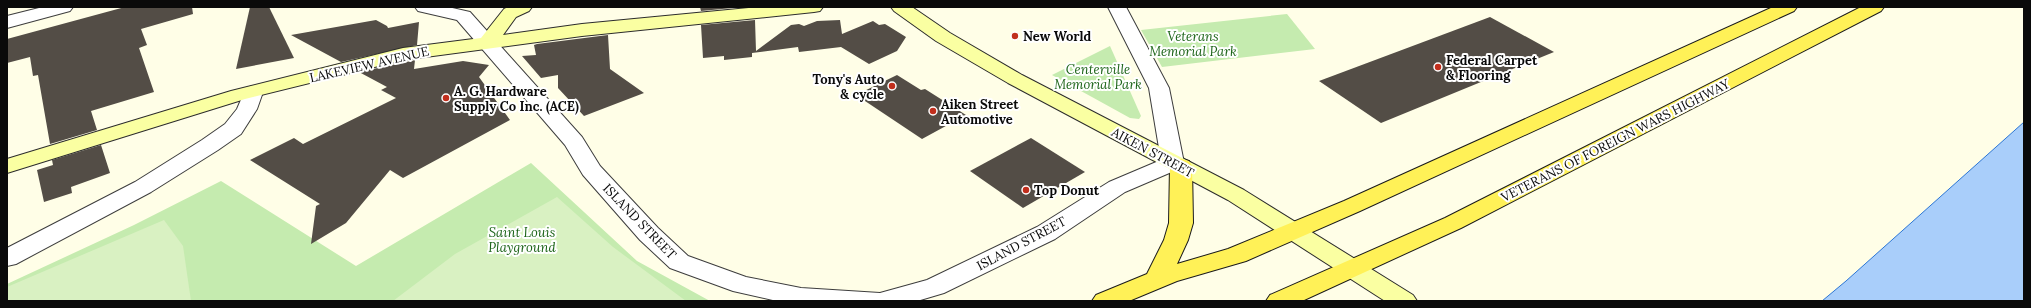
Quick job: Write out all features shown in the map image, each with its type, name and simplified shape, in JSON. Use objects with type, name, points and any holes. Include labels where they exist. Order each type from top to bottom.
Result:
[{"type":"main road","points":[[488,42],[510,12],[523,7]]},
{"type":"main road","name":"LAKEVIEW AVENUE","points":[[7,166],[253,92],[403,54],[582,30],[814,7]]},
{"type":"main road","name":"AIKEN STREET","points":[[900,7],[943,37],[1014,79],[1236,195],[1404,301]]},
{"type":"main road","points":[[1105,301],[1157,279],[1237,255],[1293,231],[1571,108],[1788,7]]},
{"type":"main road","name":"VETERANS OF FOREIGN WARS HIGHWAY","points":[[1352,269],[1454,223],[1875,7]]},
{"type":"main road","points":[[1157,279],[1176,240],[1181,223],[1177,165]]},
{"type":"main road","points":[[1279,301],[1352,269]]},
{"type":"street","points":[[7,22],[64,7]]},
{"type":"street","name":"ISLAND STREET","points":[[424,7],[463,16],[488,42],[574,142],[591,170],[649,234],[679,262],[742,285],[801,298],[876,301]]},
{"type":"street","points":[[1117,7],[1159,88],[1177,165]]},
{"type":"street","points":[[7,258],[143,187],[210,145],[232,128],[247,109],[253,92]]},
{"type":"street","name":"ISLAND STREET","points":[[885,301],[935,287],[1046,233],[1117,187],[1177,165]]},
{"type":"green space","name":"Veterans Memorial Park","points":[[1287,14],[1315,49],[1162,67],[1141,30]]},
{"type":"green space","name":"Centerville Memorial Park","points":[[1110,46],[1141,116],[1139,119],[1130,118],[1052,75]]},
{"type":"green space","name":"Saint Louis Playground","points":[[531,163],[637,261],[710,301],[7,301],[7,284],[134,225],[221,181],[356,266]]},
{"type":"green space","points":[[557,197],[613,247],[686,301],[393,301],[455,254]]},
{"type":"green space","points":[[164,220],[183,246],[191,301],[7,301],[7,287]]},
{"type":"water","points":[[2024,122],[2024,301],[1822,301],[1846,281]]},
{"type":"building","points":[[125,7],[192,7],[193,14],[141,29],[147,45],[139,48],[154,92],[91,111],[97,130],[50,144],[38,75],[33,76],[30,57],[7,63],[7,39]]},
{"type":"building","points":[[250,7],[269,7],[294,58],[236,69]]},
{"type":"building","points":[[700,7],[743,7],[701,11]]},
{"type":"building","name":"Federal Carpet & Flooring","points":[[1490,17],[1554,52],[1381,123],[1319,81]]},
{"type":"building","points":[[376,20],[388,28],[419,22],[417,45],[341,62],[291,35]]},
{"type":"building","points":[[755,20],[756,51],[791,25],[799,24],[804,26],[817,21],[840,20],[842,34],[873,21],[879,25],[885,24],[906,37],[897,51],[869,64],[841,47],[799,52],[798,47],[752,53],[752,57],[724,60],[724,56],[703,58],[701,25]]},
{"type":"building","points":[[608,35],[610,69],[644,93],[584,116],[558,88],[558,75],[541,78],[522,56],[536,55],[534,45],[537,44]]},
{"type":"building","points":[[415,60],[414,69],[463,61],[489,65],[479,77],[510,120],[403,178],[390,170],[346,223],[311,244],[316,206],[320,204],[250,160],[294,138],[303,144],[396,98],[381,90],[387,87],[359,72]]},
{"type":"building","points":[[897,75],[921,90],[925,89],[966,115],[922,139],[856,95]]},
{"type":"building","name":"Top Donut","points":[[1031,138],[1085,172],[1023,208],[970,171]]},
{"type":"building","points":[[101,145],[110,173],[71,187],[72,193],[44,202],[37,170],[53,165],[52,160]]},
{"type":"place","name":"New World","points":[[1015,36]]},
{"type":"place","name":"Federal Carpet & Flooring","points":[[1438,67]]},
{"type":"place","name":"Tony's Auto & cycle","points":[[892,86]]},
{"type":"place","name":"A. G. Hardware Supply Co Inc. (ACE)","points":[[446,98]]},
{"type":"place","name":"Aiken Street Automotive","points":[[933,111]]},
{"type":"place","name":"Top Donut","points":[[1026,190]]}]
